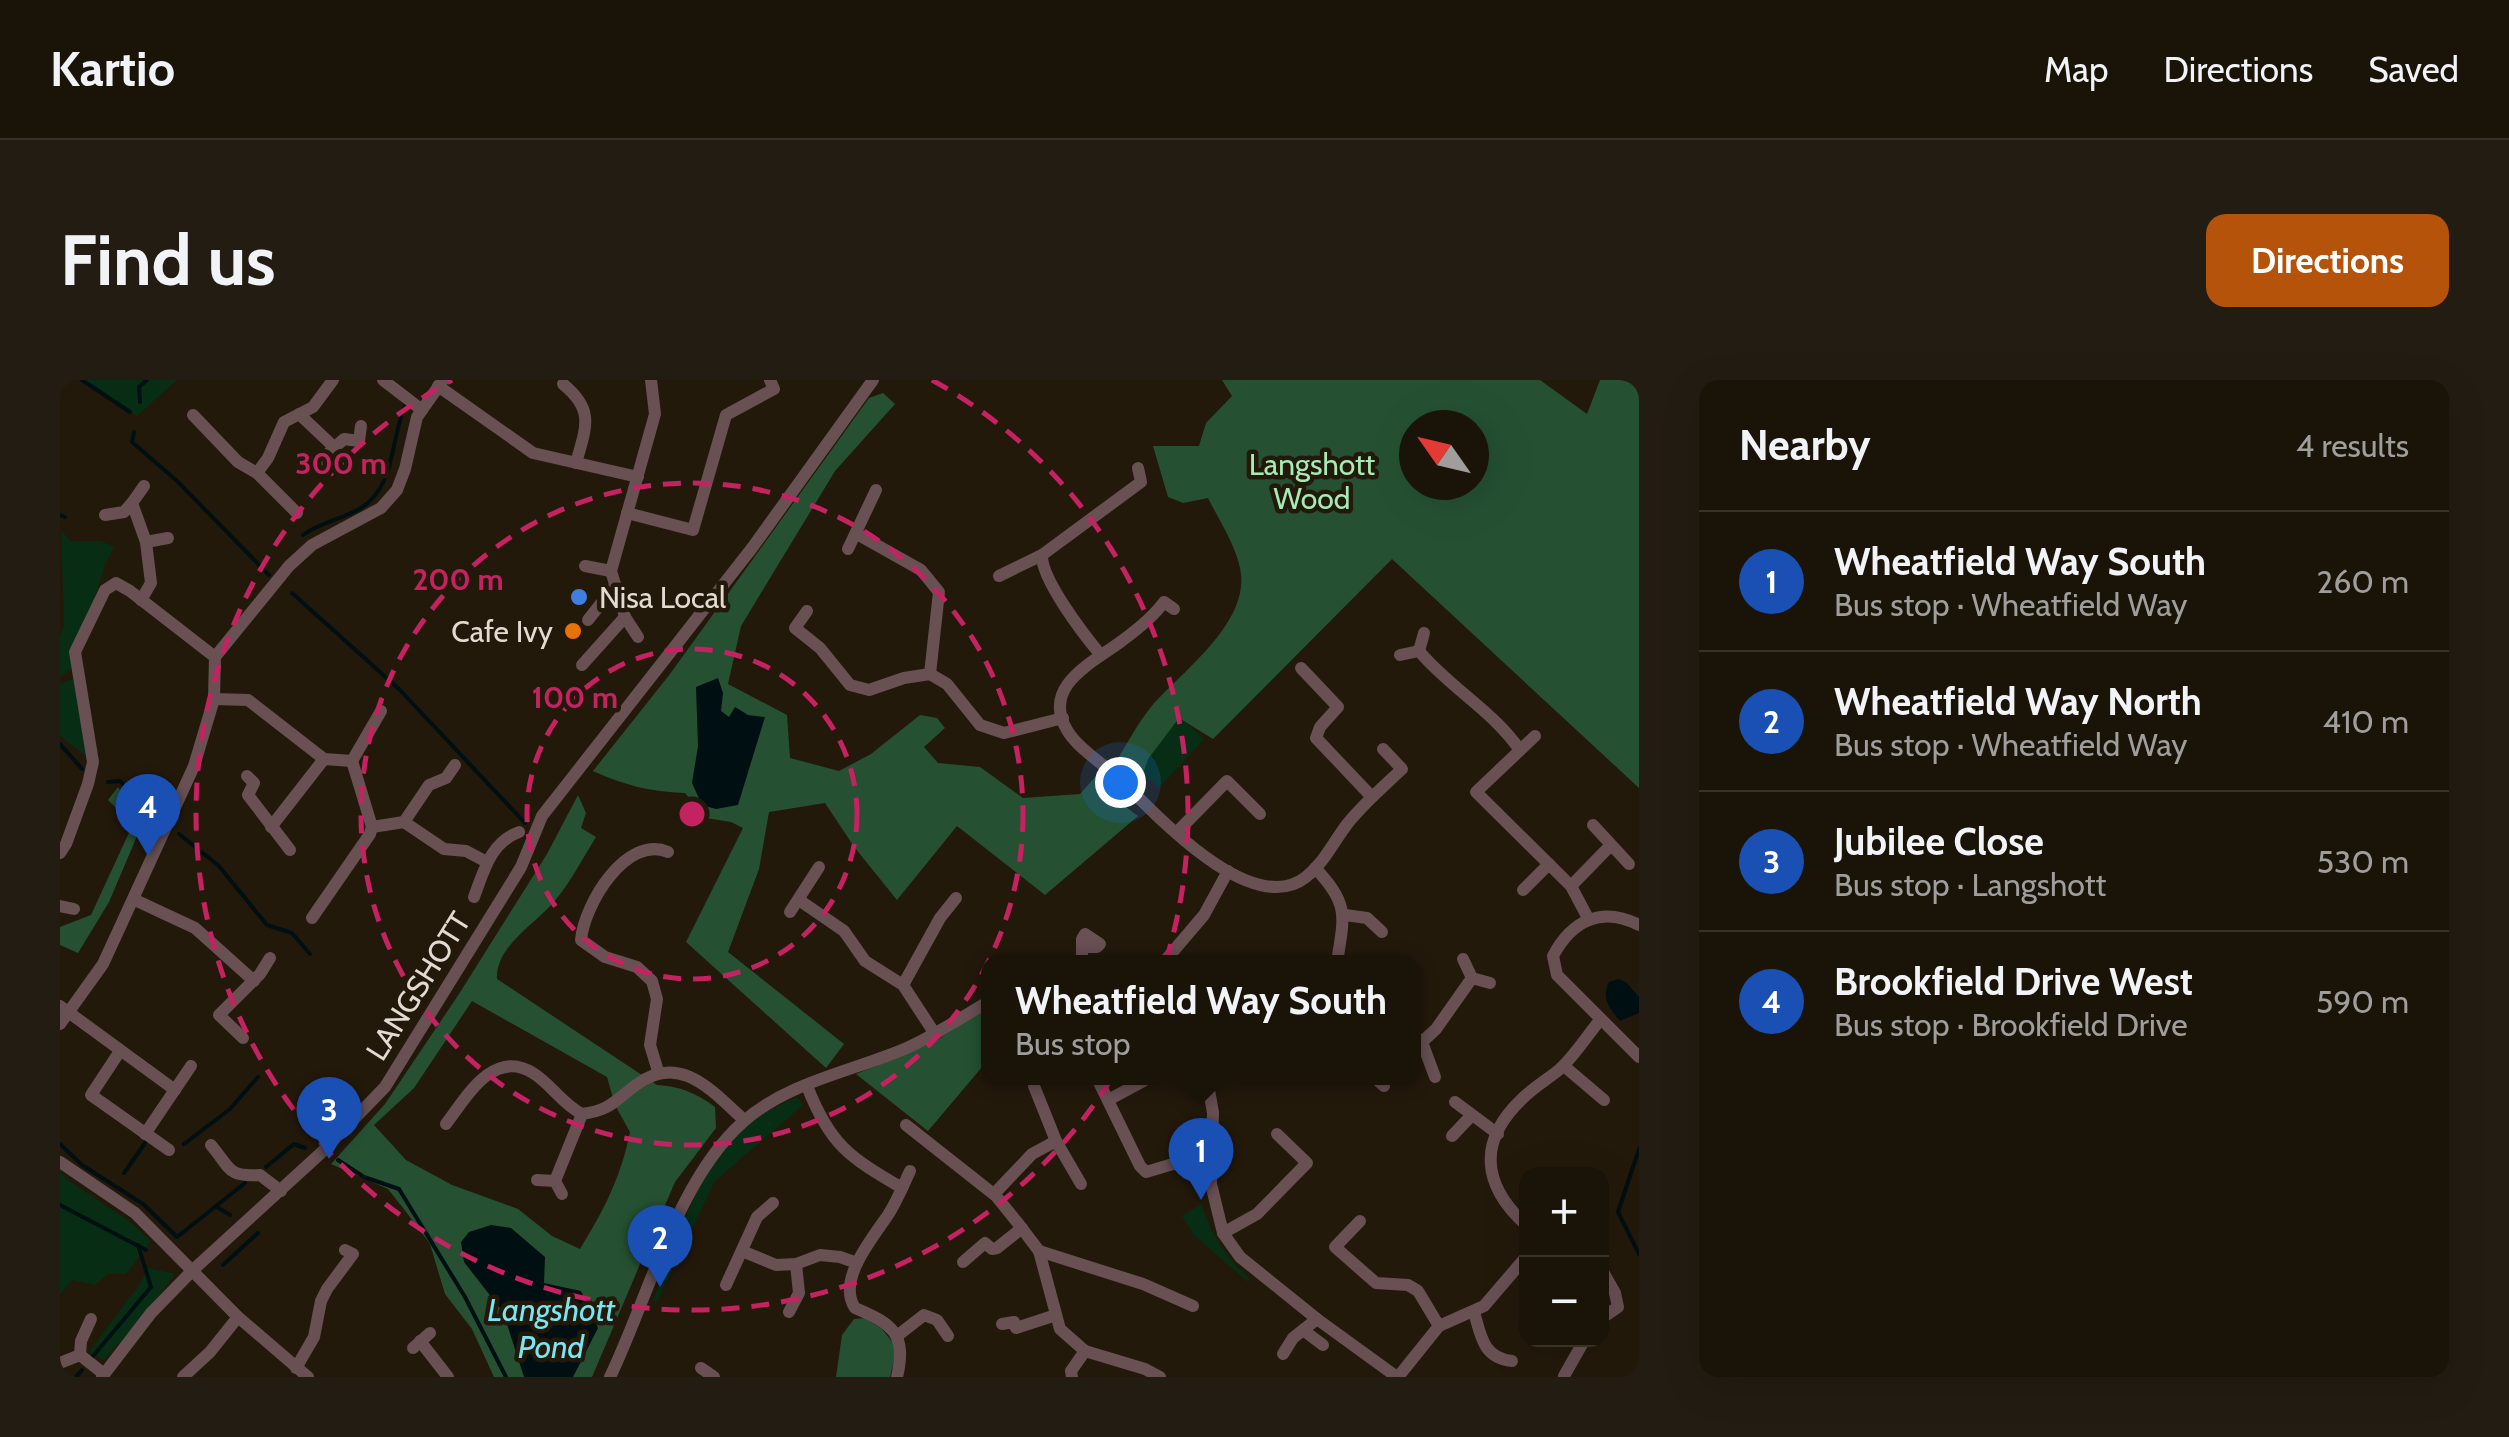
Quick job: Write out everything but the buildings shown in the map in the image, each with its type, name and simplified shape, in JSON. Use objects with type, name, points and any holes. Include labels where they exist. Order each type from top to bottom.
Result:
[{"type":"street","points":[[256,472],[268,458],[284,422],[314,407],[333,380]]},
{"type":"street","points":[[383,380],[422,410]]},
{"type":"street","points":[[638,636],[625,617],[611,571],[655,414],[651,380]]},
{"type":"street","points":[[627,513],[693,530],[726,415],[774,389],[770,380]]},
{"type":"street","name":"LANGSHOTT","points":[[103,1375],[151,1313],[193,1270],[350,1126],[385,1087],[521,867],[542,816],[752,548],[873,380]]},
{"type":"street","points":[[175,1090],[63,1014],[104,964],[194,766],[214,699],[215,657],[289,566],[312,545],[380,508],[397,490],[416,417],[440,383],[533,453],[638,476]]},
{"type":"street","points":[[563,384],[580,397],[587,414],[576,463]]},
{"type":"street","points":[[299,414],[334,447]]},
{"type":"street","points":[[193,415],[238,462],[256,472],[297,513]]},
{"type":"street","points":[[312,468],[344,438],[359,441],[361,426]]},
{"type":"street","points":[[999,576],[1042,560],[1139,475],[1152,496]]},
{"type":"street","points":[[105,515],[124,512],[144,486]]},
{"type":"street","points":[[848,549],[876,490]]},
{"type":"street","points":[[132,503],[146,542],[152,583],[141,600]]},
{"type":"street","points":[[857,534],[921,570],[939,592],[930,674]]},
{"type":"street","points":[[146,542],[168,538]]},
{"type":"street","points":[[1042,560],[1066,610],[1100,654]]},
{"type":"street","points":[[585,566],[611,571]]},
{"type":"street","points":[[60,852],[93,762],[74,652],[105,590],[116,584],[215,657]]},
{"type":"street","points":[[588,620],[614,587]]},
{"type":"street","points":[[1164,601],[1121,642],[1073,675],[1067,684],[1062,718],[1076,740],[1119,779],[1120,792],[1133,792],[1176,832],[1228,871],[1258,886],[1298,882],[1315,868],[1372,797],[1402,769],[1383,749]]},
{"type":"street","points":[[807,611],[795,628],[820,648],[850,686],[869,690],[930,674],[947,684],[980,726],[1004,732],[1062,718]]},
{"type":"street","points":[[582,666],[625,617]]},
{"type":"street","points":[[1419,651],[1424,632]]},
{"type":"street","points":[[1400,655],[1419,651]]},
{"type":"street","points":[[1419,651],[1443,678],[1498,720],[1520,750]]},
{"type":"street","points":[[1318,659],[1303,669],[1342,703],[1320,727],[1316,738],[1372,797]]},
{"type":"street","points":[[214,699],[248,700],[324,759],[352,761]]},
{"type":"street","points":[[312,918],[344,880],[372,827],[352,761],[381,711]]},
{"type":"street","points":[[1535,736],[1471,797],[1571,886],[1589,920]]},
{"type":"street","points":[[272,827],[324,759]]},
{"type":"street","points":[[404,822],[429,785],[446,778],[455,765]]},
{"type":"street","points":[[247,776],[254,783],[248,795],[290,850]]},
{"type":"street","points":[[1176,832],[1226,781],[1260,814]]},
{"type":"street","points":[[372,827],[404,822],[444,849],[466,851],[485,861]]},
{"type":"street","points":[[1593,825],[1629,864]]},
{"type":"street","points":[[474,897],[485,861],[512,834],[519,832]]},
{"type":"street","points":[[1571,886],[1611,845]]},
{"type":"street","points":[[658,1070],[650,1045],[657,1012],[652,981],[637,967],[605,957],[581,940],[582,924],[610,876],[637,851],[649,848],[668,852]]},
{"type":"street","points":[[1522,890],[1549,864]]},
{"type":"street","points":[[790,912],[819,867]]},
{"type":"street","points":[[1315,868],[1336,893],[1344,915],[1338,955]]},
{"type":"street","points":[[1170,955],[1204,915],[1228,871]]},
{"type":"street","points":[[903,984],[940,918],[960,898],[941,890]]},
{"type":"street","points":[[134,900],[196,928],[254,980]]},
{"type":"street","points":[[799,900],[844,931],[865,962],[903,984],[935,1034]]},
{"type":"street","points":[[1344,915],[1367,918],[1382,932]]},
{"type":"street","points":[[1639,925],[1618,916],[1589,920],[1575,928],[1553,956],[1557,975],[1639,1058]]},
{"type":"street","points":[[1082,947],[1082,955]]},
{"type":"street","points":[[242,1038],[218,1015],[254,980],[270,958]]},
{"type":"street","points":[[1463,959],[1472,978],[1490,983]]},
{"type":"street","points":[[1421,1036],[1436,1029],[1472,978]]},
{"type":"street","points":[[610,1377],[676,1221],[703,1171],[744,1120],[781,1096],[935,1034],[981,1006]]},
{"type":"street","points":[[1519,1217],[1501,1198],[1490,1174],[1493,1144],[1520,1101],[1564,1066],[1600,1020]]},
{"type":"street","points":[[1421,1045],[1434,1077]]},
{"type":"street","points":[[120,1051],[91,1094],[169,1150]]},
{"type":"street","points":[[145,1134],[191,1066]]},
{"type":"street","points":[[1564,1066],[1604,1100]]},
{"type":"street","points":[[446,1124],[487,1073],[506,1068],[536,1074],[559,1100],[582,1114],[615,1105],[658,1070],[687,1076],[714,1092],[744,1120]]},
{"type":"street","points":[[1101,1085],[1146,1172],[1173,1164],[1209,1164]]},
{"type":"street","points":[[1110,1099],[1135,1085]]},
{"type":"street","points":[[1208,1085],[1214,1113],[1209,1164],[1212,1199],[1222,1234],[1240,1257],[1398,1377],[1439,1326],[1474,1312],[1499,1292],[1519,1267]]},
{"type":"street","points":[[807,1086],[834,1142],[859,1163],[902,1188]]},
{"type":"street","points":[[1034,1086],[1056,1141],[1081,1184]]},
{"type":"street","points":[[1456,1102],[1498,1134]]},
{"type":"street","points":[[537,1180],[559,1187],[582,1114]]},
{"type":"street","points":[[1452,1136],[1471,1116]]},
{"type":"street","points":[[906,1125],[994,1194],[1039,1250],[1060,1329],[1084,1351],[1144,1368],[1160,1377]]},
{"type":"street","points":[[1222,1234],[1257,1214],[1307,1163],[1277,1134]]},
{"type":"street","points":[[994,1194],[1032,1154],[1056,1141]]},
{"type":"street","points":[[211,1145],[235,1174],[260,1175],[281,1190]]},
{"type":"street","points":[[60,1162],[135,1213],[238,1318],[308,1377]]},
{"type":"street","points":[[897,1377],[902,1348],[898,1336],[880,1318],[855,1308],[851,1301],[857,1262],[910,1171]]},
{"type":"street","points":[[726,1285],[756,1217],[772,1202]]},
{"type":"street","points":[[1360,1220],[1335,1247],[1376,1283],[1418,1290],[1439,1326]]},
{"type":"street","points":[[963,1262],[985,1244],[997,1248],[1022,1228]]},
{"type":"street","points":[[1039,1250],[1143,1284],[1193,1306]]},
{"type":"street","points":[[742,1251],[776,1265],[796,1264],[820,1255],[857,1262]]},
{"type":"street","points":[[296,1368],[314,1337],[327,1288],[352,1253]]},
{"type":"street","points":[[789,1312],[798,1298],[796,1264]]},
{"type":"street","points":[[1609,1282],[1626,1323]]},
{"type":"street","points":[[1609,1313],[1618,1307]]},
{"type":"street","points":[[1474,1312],[1489,1353],[1499,1360],[1512,1361]]},
{"type":"street","points":[[898,1336],[924,1315],[938,1320],[948,1336]]},
{"type":"street","points":[[1002,1324],[1014,1322],[1016,1328],[1056,1316]]},
{"type":"street","points":[[90,1318],[80,1341],[80,1355],[103,1375]]},
{"type":"street","points":[[183,1377],[238,1318]]},
{"type":"street","points":[[1283,1354],[1317,1319]]},
{"type":"street","points":[[1303,1330],[1323,1345]]},
{"type":"street","points":[[421,1341],[448,1377]]},
{"type":"street","points":[[1564,1376],[1580,1364],[1584,1347]]},
{"type":"street","points":[[1072,1377],[1084,1351]]},
{"type":"street","points":[[60,1363],[80,1355]]},
{"type":"street","points":[[700,1368],[714,1377]]},
{"type":"green space","points":[[82,380],[177,380],[137,416]]},
{"type":"green space","name":"Langshott Wood","points":[[1222,380],[1540,380],[1587,414],[1600,380],[1636,380],[1639,788],[1392,559],[1213,739],[1179,718],[1148,759],[1141,780],[1117,760],[1151,707],[1225,626],[1241,588],[1234,550],[1208,498],[1183,503],[1168,497],[1153,446],[1199,446],[1206,423],[1232,396]]},
{"type":"green space","points":[[883,393],[895,404],[835,471],[741,626],[728,684],[787,715],[790,758],[839,771],[871,754],[920,715],[937,718],[945,728],[924,747],[938,763],[980,767],[1023,798],[1080,794],[1096,776],[1115,799],[1138,816],[1045,895],[957,826],[897,900],[825,803],[769,812],[759,869],[728,952],[844,1044],[826,1068],[686,942],[743,828],[706,818],[685,793],[638,787],[593,771],[670,674],[869,398]]},
{"type":"green space","points":[[61,530],[70,541],[101,541],[114,547],[74,667],[60,677],[60,637],[64,624]]},
{"type":"green space","points":[[76,678],[86,756],[60,736],[60,684]]},
{"type":"green space","points":[[1174,712],[1204,739],[1159,788],[1129,761]]},
{"type":"green space","points":[[118,787],[143,822],[109,902],[78,953],[60,945],[60,927],[91,915],[133,824],[108,800]]},
{"type":"green space","points":[[578,795],[586,813],[581,828],[596,837],[558,896],[502,957],[497,979],[657,1085],[680,1089],[708,1102],[715,1107],[716,1128],[675,1182],[592,1377],[494,1377],[472,1329],[445,1294],[430,1244],[407,1213],[388,1189],[331,1164],[385,1104],[547,854]],"holes":[[[472,1001],[607,1077],[615,1105],[630,1132],[611,1193],[580,1249],[552,1236],[518,1209],[452,1185],[406,1160],[374,1125],[414,1088]]]},
{"type":"green space","points":[[981,1012],[981,1068],[928,1131],[856,1074],[932,1043]]},
{"type":"green space","points":[[797,1097],[803,1105],[715,1181],[657,1302],[653,1300],[691,1205],[717,1159],[749,1123]]},
{"type":"green space","points":[[60,1170],[66,1179],[129,1221],[151,1241],[126,1274],[108,1274],[95,1285],[72,1280],[60,1294]]},
{"type":"green space","points":[[1201,1204],[1220,1245],[1250,1279],[1248,1282],[1193,1234],[1182,1216]]},
{"type":"green space","points":[[148,1268],[175,1274],[122,1345],[118,1343],[104,1360],[89,1352],[139,1285]]},
{"type":"green space","points":[[865,1318],[882,1329],[897,1348],[890,1377],[836,1377],[842,1335],[854,1319]]},
{"type":"water","points":[[718,678],[723,693],[721,711],[729,717],[735,707],[748,715],[765,717],[738,805],[716,809],[702,805],[692,783],[698,746],[696,687]]},
{"type":"water","points":[[1618,979],[1639,997],[1639,1013],[1620,1021],[1606,998],[1609,982]]},
{"type":"water","name":"Langshott Pond","points":[[491,1225],[511,1228],[545,1257],[544,1283],[581,1291],[598,1328],[573,1377],[524,1377],[503,1312],[464,1262],[461,1242],[469,1232]]},
{"type":"waterway","points":[[82,380],[130,412]]},
{"type":"waterway","points":[[140,402],[139,387],[147,380]]},
{"type":"waterway","points":[[303,535],[361,508],[381,488],[405,406]]},
{"type":"waterway","points":[[134,432],[132,442],[177,481],[269,575]]},
{"type":"waterway","points":[[60,515],[65,517]]},
{"type":"waterway","points":[[292,593],[400,690],[525,823]]},
{"type":"waterway","points":[[60,744],[82,769]]},
{"type":"waterway","points":[[108,782],[120,781],[133,792],[132,809],[151,823]]},
{"type":"waterway","points":[[179,834],[218,865],[267,925],[292,933],[310,954]]},
{"type":"waterway","points":[[184,1144],[230,1109],[258,1077]]},
{"type":"waterway","points":[[124,1173],[145,1143]]},
{"type":"waterway","points":[[60,1144],[82,1165],[143,1204],[177,1237],[245,1183]]},
{"type":"waterway","points":[[266,1167],[294,1144],[305,1148]]},
{"type":"waterway","points":[[1639,1149],[1618,1212],[1639,1254]]},
{"type":"waterway","points":[[338,1160],[364,1177],[399,1189],[465,1297],[506,1377]]},
{"type":"waterway","points":[[60,1205],[146,1250]]},
{"type":"waterway","points":[[217,1207],[230,1215]]},
{"type":"waterway","points":[[223,1265],[258,1233]]},
{"type":"waterway","points":[[93,1356],[151,1287],[138,1245]]},
{"type":"waterway","points":[[76,1377],[82,1370]]},
{"type":"place","name":"Nisa Local","points":[[579,597]]},
{"type":"place","name":"Cafe Ivy","points":[[573,631]]},
{"type":"place","name":"Brookfield Drive West","points":[[148,856]]},
{"type":"place","name":"Jubilee Close","points":[[329,1159]]},
{"type":"place","name":"Wheatfield Way South","points":[[1201,1200]]},
{"type":"place","name":"Wheatfield Way North","points":[[660,1287]]}]
